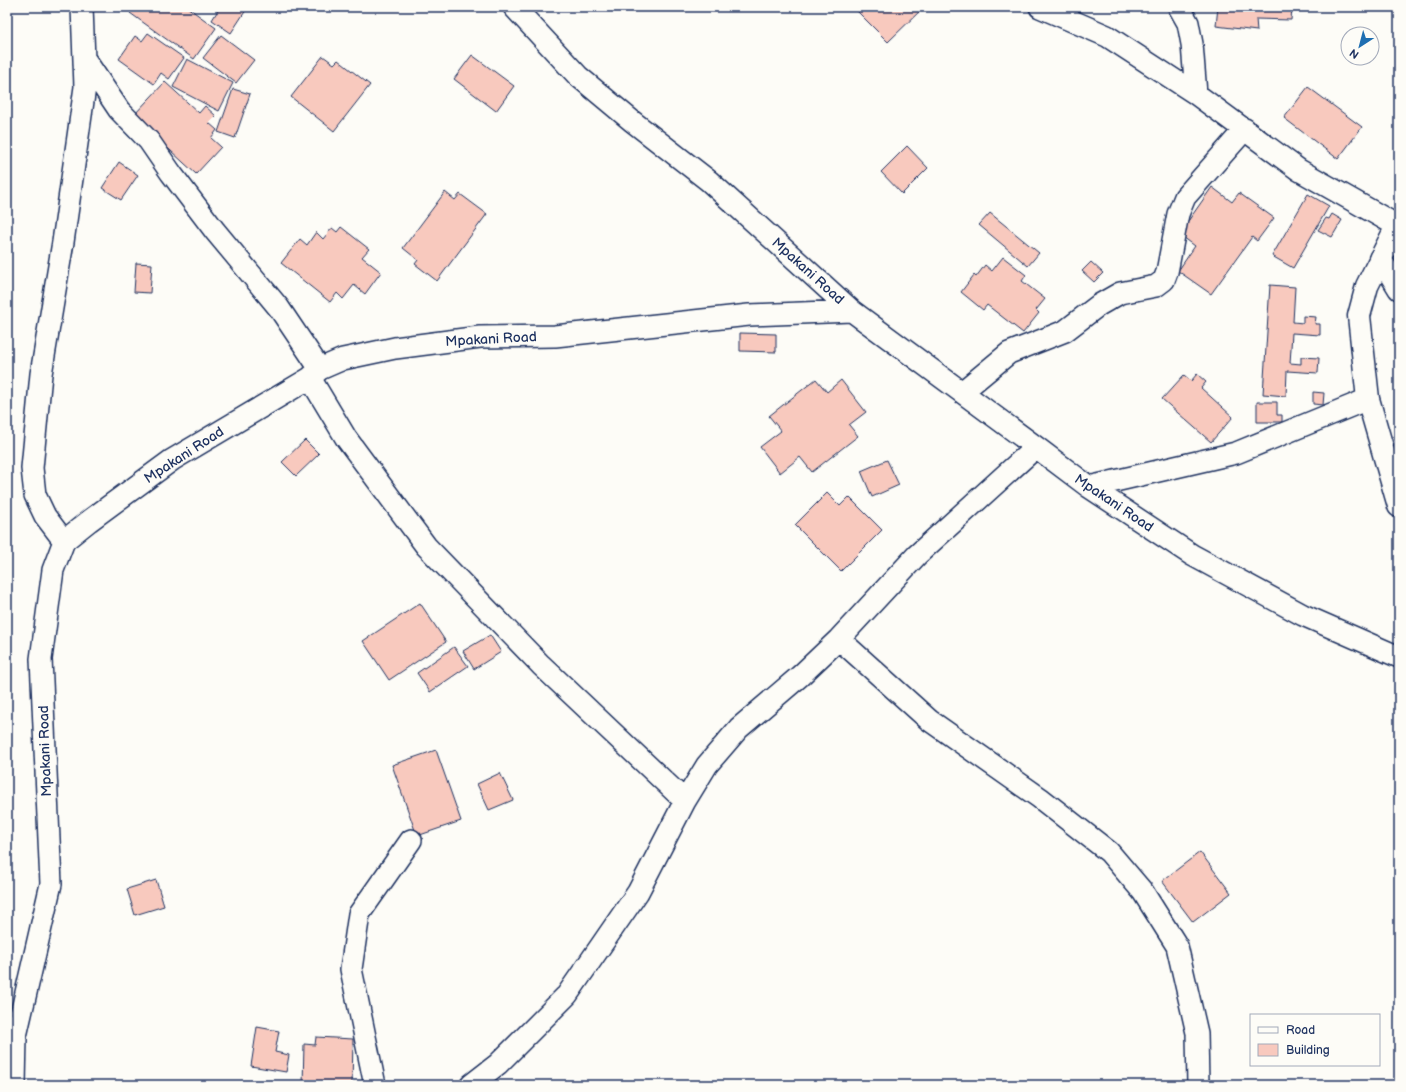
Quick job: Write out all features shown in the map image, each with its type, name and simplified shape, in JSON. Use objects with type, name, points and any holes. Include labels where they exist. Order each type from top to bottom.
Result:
[{"type":"street","points":[[64,541],[45,516],[35,495],[32,468],[41,374],[64,235],[85,87],[82,7]]},
{"type":"street","name":"Mpakani Road","points":[[514,7],[578,76],[709,180],[852,311],[1089,487],[1192,555],[1303,614],[1399,657]]},
{"type":"street","points":[[1040,7],[1107,36],[1196,94],[1300,170],[1398,224],[1367,286],[1359,316],[1368,398],[1399,506]]},
{"type":"street","points":[[1179,7],[1188,23],[1192,44],[1196,94]]},
{"type":"street","points":[[84,58],[119,110],[150,141],[171,173],[215,231],[279,308],[315,373],[346,438],[426,546],[541,665],[685,801]]},
{"type":"street","points":[[962,392],[1009,352],[1065,331],[1099,305],[1120,293],[1156,286],[1164,280],[1168,272],[1178,214],[1185,197],[1244,129]]},
{"type":"street","points":[[1380,258],[1399,290]]},
{"type":"street","name":"Mpakani Road","points":[[14,1085],[16,1036],[50,884],[41,659],[53,570],[64,541],[172,460],[315,373],[343,359],[394,348],[480,337],[555,336],[749,315],[852,311]]},
{"type":"street","points":[[1089,487],[1236,452],[1368,398]]},
{"type":"street","points":[[471,1085],[498,1064],[567,995],[638,892],[685,801],[707,765],[739,728],[800,676],[839,639],[917,555],[1036,447]]},
{"type":"street","points":[[839,639],[929,720],[1040,798],[1109,852],[1143,892],[1177,946],[1197,1033],[1198,1085]]},
{"type":"street","points":[[375,1085],[351,969],[358,914],[411,840]]},
{"type":"building","points":[[134,7],[187,7],[216,28],[194,59],[130,13]]},
{"type":"building","points":[[220,7],[248,7],[231,33],[212,20]]},
{"type":"building","points":[[853,7],[924,7],[888,42]]},
{"type":"building","points":[[1218,7],[1292,7],[1291,20],[1256,19],[1257,31],[1216,26]]},
{"type":"building","points":[[148,33],[184,58],[169,79],[161,73],[154,84],[119,59],[135,36],[142,41]]},
{"type":"building","points":[[221,35],[254,60],[236,83],[203,58]]},
{"type":"building","points":[[472,55],[514,86],[496,111],[454,79]]},
{"type":"building","points":[[323,56],[334,64],[338,60],[370,85],[334,131],[291,97]]},
{"type":"building","points":[[187,59],[233,83],[219,111],[173,87]]},
{"type":"building","points":[[165,82],[199,113],[205,106],[216,116],[209,123],[217,130],[211,138],[221,147],[196,174],[133,116]]},
{"type":"building","points":[[1308,87],[1362,127],[1338,159],[1284,118]]},
{"type":"building","points":[[233,89],[250,94],[235,138],[218,132]]},
{"type":"building","points":[[907,146],[928,168],[902,194],[881,172]]},
{"type":"building","points":[[119,162],[138,175],[121,200],[102,188]]},
{"type":"building","points":[[1212,187],[1232,202],[1239,193],[1274,218],[1257,241],[1252,237],[1211,294],[1178,271],[1195,246],[1179,234]]},
{"type":"building","points":[[445,192],[455,200],[460,194],[487,214],[437,281],[415,264],[418,260],[403,248]]},
{"type":"building","points":[[1308,194],[1329,206],[1293,268],[1272,256]]},
{"type":"building","points":[[990,213],[1039,253],[1028,266],[979,225]]},
{"type":"building","points":[[1332,214],[1342,220],[1332,237],[1318,230],[1326,218],[1329,219]]},
{"type":"building","points":[[341,227],[369,249],[362,257],[381,272],[365,294],[354,285],[343,299],[337,293],[330,302],[281,263],[300,239],[307,245],[316,232],[323,239],[332,228],[337,232]]},
{"type":"building","points":[[1003,257],[1026,275],[1022,281],[1045,299],[1036,310],[1039,313],[1023,333],[987,305],[983,310],[961,292],[974,275],[976,277],[985,265],[992,271]]},
{"type":"building","points":[[1091,262],[1103,273],[1094,282],[1082,271]]},
{"type":"building","points":[[136,263],[152,264],[150,293],[134,292]]},
{"type":"building","points":[[1270,285],[1295,287],[1293,322],[1303,323],[1303,316],[1316,317],[1315,324],[1320,324],[1320,335],[1292,333],[1290,363],[1301,364],[1301,357],[1319,358],[1318,373],[1287,371],[1286,396],[1263,394]]},
{"type":"building","points":[[740,333],[776,334],[776,352],[740,351]]},
{"type":"building","points":[[1197,374],[1206,382],[1201,388],[1233,417],[1211,442],[1162,399],[1184,375],[1191,381]]},
{"type":"building","points":[[816,379],[827,392],[841,380],[866,412],[849,425],[858,436],[812,472],[800,457],[780,473],[760,447],[781,431],[769,416]]},
{"type":"building","points":[[1313,392],[1324,393],[1323,405],[1313,404]]},
{"type":"building","points":[[1257,402],[1277,402],[1277,415],[1282,415],[1282,422],[1257,422]]},
{"type":"building","points":[[305,440],[319,454],[296,476],[282,462]]},
{"type":"building","points":[[887,460],[899,485],[872,497],[861,471]]},
{"type":"building","points":[[827,493],[840,506],[849,497],[882,530],[841,571],[795,525]]},
{"type":"building","points":[[420,603],[446,642],[389,680],[363,641]]},
{"type":"building","points":[[490,635],[501,652],[474,669],[463,651]]},
{"type":"building","points":[[454,647],[468,666],[430,692],[417,673]]},
{"type":"building","points":[[436,750],[461,821],[417,836],[392,765]]},
{"type":"building","points":[[500,773],[513,800],[489,810],[477,784]]},
{"type":"building","points":[[1200,852],[1231,893],[1193,922],[1162,881]]},
{"type":"building","points":[[156,880],[164,906],[135,915],[127,889]]},
{"type":"building","points":[[257,1027],[279,1031],[275,1052],[289,1055],[286,1072],[251,1066]]},
{"type":"building","points":[[316,1037],[353,1039],[352,1085],[303,1085],[304,1044],[315,1045]]}]
